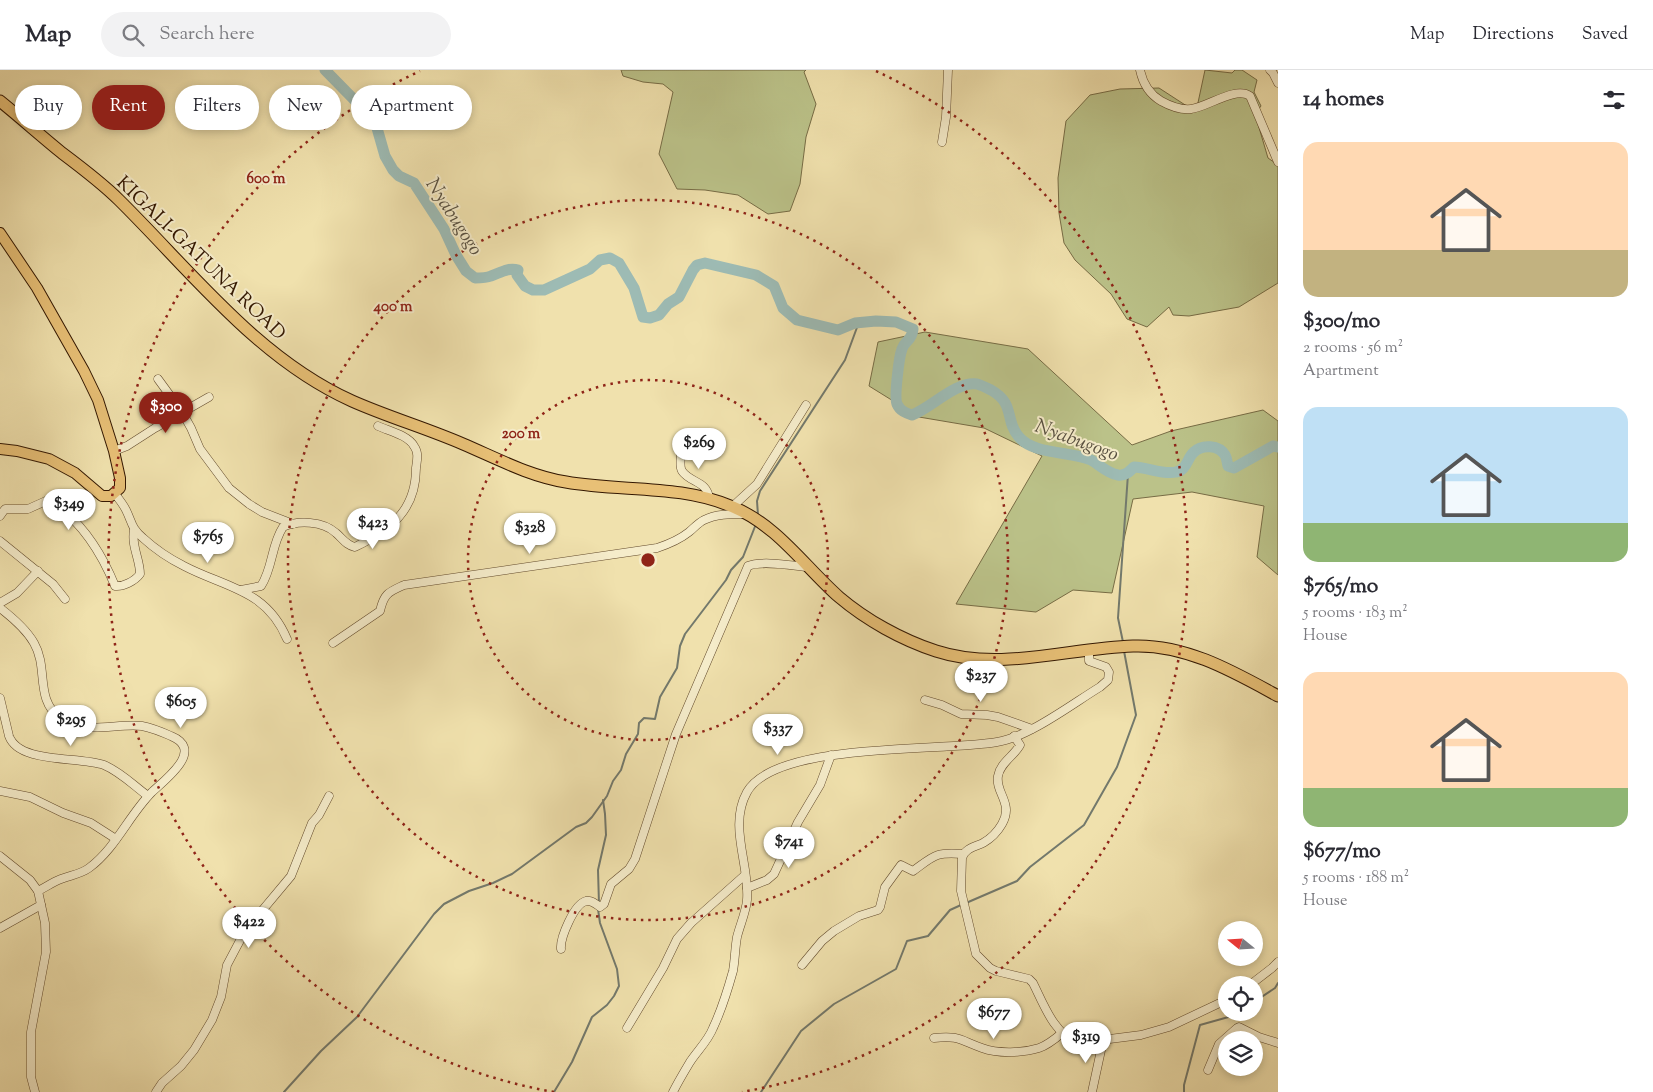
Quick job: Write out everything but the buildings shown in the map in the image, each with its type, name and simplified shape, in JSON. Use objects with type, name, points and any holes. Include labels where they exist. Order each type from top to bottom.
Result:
[{"type":"highway","name":"KIGALI-GATUNA ROAD","points":[[0,101],[116,197],[204,287],[261,341],[294,368],[352,401],[460,442],[508,464],[563,482],[609,488],[665,490],[709,498],[732,507],[769,527],[848,605],[909,640],[937,651],[961,656],[1000,659],[1029,658],[1135,646],[1156,647],[1214,663],[1241,675],[1278,696]]},
{"type":"main road","points":[[0,233],[37,288],[84,370],[98,400],[114,451],[120,478],[120,488],[111,496],[102,496],[75,473],[49,459],[17,450],[0,449]]},
{"type":"street","points":[[942,142],[946,117],[948,70]]},
{"type":"street","points":[[1140,70],[1147,89],[1156,98],[1172,107],[1191,109],[1246,93],[1250,96],[1275,150],[1278,162]]},
{"type":"street","points":[[1270,70],[1278,83]]},
{"type":"street","points":[[158,378],[182,412],[200,449],[229,488],[262,512],[293,524]]},
{"type":"street","points":[[114,451],[127,446],[154,428],[209,397]]},
{"type":"street","points":[[732,507],[756,484],[806,405]]},
{"type":"street","points":[[241,590],[261,586],[268,572],[278,536],[283,527],[293,524],[318,524],[335,531],[349,546],[355,547],[390,526],[408,508],[412,497],[418,456],[414,446],[408,439],[378,426]]},
{"type":"street","points":[[683,436],[681,466],[683,472],[705,487],[709,493],[709,498]]},
{"type":"street","points":[[115,494],[126,510],[134,530],[150,544],[183,566],[241,590],[256,599],[284,632],[287,639]]},
{"type":"street","points":[[0,516],[5,510],[28,509],[48,500],[51,501],[73,518],[102,559],[116,587],[132,581],[140,574],[132,538],[134,530]]},
{"type":"street","points":[[333,643],[380,610],[382,599],[386,594],[404,585],[658,548],[674,542],[699,523],[716,515],[747,514]]},
{"type":"street","points":[[0,541],[54,584],[65,599]]},
{"type":"street","points":[[561,949],[561,939],[576,908],[585,901],[591,901],[600,907],[602,906],[611,884],[632,864],[676,734],[748,566],[764,564],[809,567]]},
{"type":"street","points":[[0,603],[17,592],[38,571]]},
{"type":"street","points":[[0,608],[20,624],[34,644],[41,662],[46,701],[61,720],[69,724],[96,728],[144,726],[174,737],[184,744],[184,754],[177,768],[148,796],[107,851],[88,868],[58,880],[38,891]]},
{"type":"street","points":[[673,1092],[717,1020],[733,971],[740,926],[747,903],[748,888],[741,849],[740,821],[742,805],[747,792],[765,774],[779,767],[831,755],[999,742],[1032,729],[1100,687],[1108,680],[1109,672],[1106,667],[1089,661],[1089,651]]},
{"type":"street","points":[[0,698],[11,742],[16,746],[37,756],[89,760],[103,765],[126,778],[148,796]]},
{"type":"street","points":[[924,700],[942,705],[961,714],[998,717],[1032,729]]},
{"type":"street","points":[[802,965],[822,941],[834,931],[860,916],[878,910],[885,887],[901,865],[913,872],[934,856],[942,853],[963,854],[995,834],[1002,824],[1006,813],[1003,795],[997,782],[999,769],[1020,745],[1014,736]]},
{"type":"street","points":[[748,888],[767,880],[774,874],[798,822],[820,785],[831,755]]},
{"type":"street","points":[[0,790],[30,797],[63,813],[91,822],[116,839]]},
{"type":"street","points":[[156,1092],[162,1083],[181,1066],[194,1050],[212,1020],[221,997],[228,965],[245,932],[291,876],[309,828],[319,815],[329,796]]},
{"type":"street","points":[[963,854],[961,891],[976,954],[990,968],[996,971],[1030,979],[1054,1023],[1071,1040],[1078,1042],[1141,1035],[1169,1027],[1218,1004]]},
{"type":"street","points":[[0,856],[30,880],[38,891],[46,923],[47,939],[44,964],[31,1032],[31,1077],[35,1092]]},
{"type":"street","points":[[627,1028],[663,968],[677,939],[691,923],[745,876]]},
{"type":"street","points":[[0,928],[41,905]]},
{"type":"street","points":[[1262,976],[1278,962]]},
{"type":"street","points":[[1208,1070],[1220,1044],[1236,1028],[1239,1027],[1278,1044]]},
{"type":"street","points":[[934,1038],[948,1036],[994,1051],[1023,1051],[1040,1048],[1062,1033]]},
{"type":"street","points":[[1092,1092],[1103,1040]]},
{"type":"green space","points":[[621,70],[806,70],[804,72],[816,104],[806,137],[800,184],[790,211],[768,214],[738,195],[705,190],[677,189],[659,154],[673,92],[663,84],[643,82],[623,76]]},
{"type":"green space","points":[[1205,70],[1232,73],[1235,70],[1242,70],[1257,80],[1254,92],[1261,106],[1255,114],[1268,158],[1278,165],[1278,283],[1239,307],[1189,316],[1173,315],[1169,307],[1147,327],[1127,319],[1111,294],[1075,260],[1064,243],[1059,213],[1058,178],[1066,121],[1090,95],[1120,89],[1159,88],[1196,112]]},
{"type":"green space","points":[[925,332],[1028,349],[1132,445],[1171,431],[1263,410],[1278,421],[1278,575],[1257,557],[1264,506],[1192,492],[1133,499],[1112,593],[1073,590],[1036,612],[956,604],[1042,456],[984,428],[919,417],[869,386],[878,342]]},
{"type":"waterway","name":"Nyabugogo","points":[[325,70],[375,121],[385,156],[393,170],[399,176],[414,183],[444,229],[466,271],[475,278],[487,277],[514,269],[518,270],[517,275],[525,286],[533,290],[544,290],[590,269],[600,260],[610,258],[619,263],[634,288],[643,317],[650,318],[659,315],[668,304],[679,297],[693,270],[697,265],[705,263],[756,275],[774,286],[783,308],[797,320],[838,330],[855,323],[876,321],[896,322],[913,329],[901,353],[896,394],[898,406],[903,411],[912,415],[952,391],[969,384],[977,384],[999,395],[1004,401],[1015,431],[1026,443],[1043,450],[1083,457],[1118,475],[1125,474],[1134,467],[1171,473],[1180,471],[1197,449],[1206,447],[1219,449],[1226,456],[1228,466],[1234,468],[1273,446],[1278,447]]},
{"type":"waterway","points":[[758,515],[757,501],[760,491],[845,360],[859,322]]},
{"type":"waterway","points":[[1123,642],[1118,618],[1128,474]]},
{"type":"waterway","points":[[284,1092],[321,1051],[357,1017],[434,914],[444,904],[469,891],[512,874],[592,817],[607,796],[613,781],[621,770],[626,754],[638,734],[639,723],[644,718],[655,719],[660,697],[677,668],[680,646],[685,634],[726,580],[731,570],[743,557],[756,524]]},
{"type":"waterway","points":[[966,903],[1017,881],[1030,867],[1084,825],[1117,767],[1136,715],[1124,651]]},
{"type":"waterway","points":[[599,904],[598,870],[606,835],[603,800]]},
{"type":"waterway","points":[[761,1092],[801,1031],[834,1004],[896,969],[907,941],[928,936],[950,910],[961,905]]},
{"type":"waterway","points":[[554,1092],[572,1062],[592,1017],[607,1005],[619,986],[617,969],[600,923],[598,909]]},
{"type":"waterway","points":[[1263,996],[1275,988],[1278,983]]},
{"type":"waterway","points":[[1184,1092],[1184,1085],[1200,1025],[1218,1020]]}]
